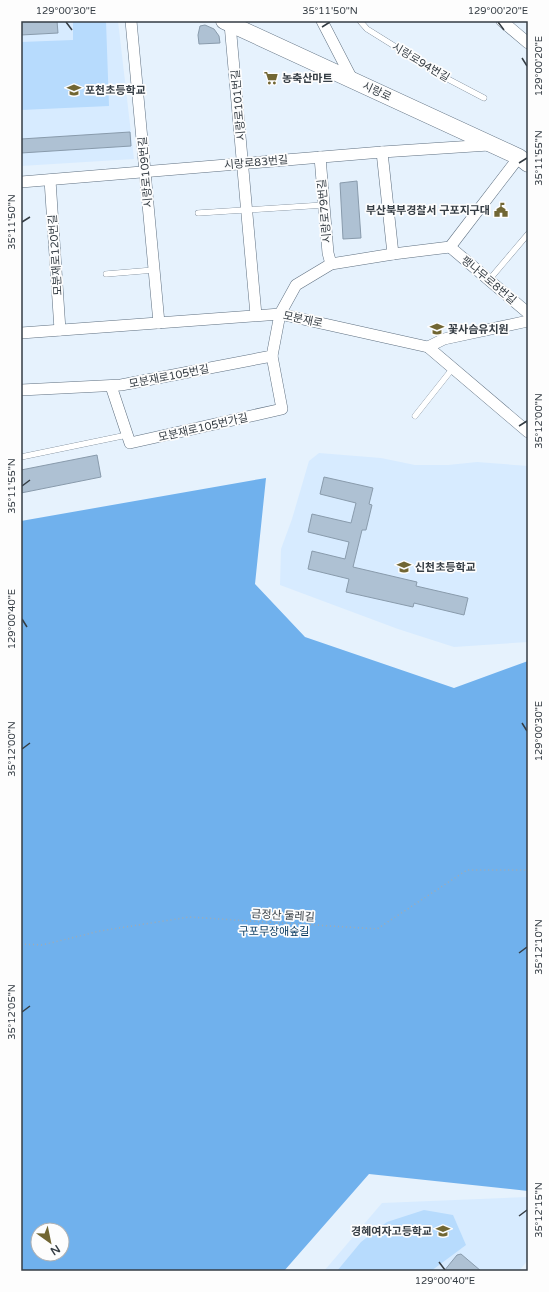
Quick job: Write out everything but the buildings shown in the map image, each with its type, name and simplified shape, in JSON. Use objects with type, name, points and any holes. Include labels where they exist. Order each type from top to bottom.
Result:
[{"type":"main road","name":"시랑로","points":[[227,23],[492,144],[523,160]]},
{"type":"street","name":"시랑로109번길","points":[[131,21],[159,323]]},
{"type":"street","points":[[322,21],[353,81]]},
{"type":"street","points":[[502,21],[528,43]]},
{"type":"street","name":"시랑로101번길","points":[[227,23],[243,164],[256,316]]},
{"type":"street","name":"시랑로83번길","points":[[21,182],[492,144]]},
{"type":"street","points":[[382,152],[392,254]]},
{"type":"street","name":"시랑로79번길","points":[[320,157],[328,254],[331,264]]},
{"type":"street","points":[[272,356],[280,314],[296,285],[331,264],[392,254],[450,247],[523,160]]},
{"type":"street","name":"모분재로120번길","points":[[50,180],[60,330]]},
{"type":"street","name":"팽나무로8번길","points":[[450,247],[528,313]]},
{"type":"street","name":"모분재로","points":[[21,334],[280,314],[428,347],[528,432]]},
{"type":"street","points":[[428,347],[444,339],[528,321]]},
{"type":"street","name":"모분재로105번길","points":[[21,390],[121,385],[272,356]]},
{"type":"street","name":"모분재로105번가길","points":[[127,435],[130,443],[282,409],[272,356]]},
{"type":"street","points":[[111,386],[127,435]]},
{"type":"lane","name":"시랑로94번길","points":[[360,21],[368,29],[444,77],[484,98]]},
{"type":"lane","points":[[198,213],[324,205]]},
{"type":"lane","points":[[489,280],[528,234]]},
{"type":"lane","points":[[106,274],[154,270]]},
{"type":"lane","points":[[415,416],[453,368]]},
{"type":"lane","points":[[21,457],[127,435]]},
{"type":"path","name":"금정산 둘레길","points":[[21,944],[42,945],[100,931],[189,917],[377,929],[467,870],[528,870]]},
{"type":"shaded area","name":"포천초등학교","points":[[21,21],[118,21],[134,159],[21,166]]},
{"type":"shaded area","points":[[73,21],[106,21],[109,106],[21,110],[21,42],[73,40]]},
{"type":"shaded area","name":"신천초등학교","points":[[319,453],[381,458],[415,465],[448,465],[477,462],[528,466],[528,642],[454,647],[398,629],[280,585],[281,549],[292,519],[309,461]]},
{"type":"shaded area","name":"경혜여자고등학교","points":[[528,1197],[528,1260],[519,1271],[324,1271],[382,1203]]},
{"type":"shaded area","points":[[424,1210],[453,1215],[466,1245],[431,1271],[337,1271],[361,1242],[387,1222]]},
{"type":"green space","name":"구포무장애숲길","points":[[266,478],[255,584],[305,637],[454,688],[528,661],[528,1191],[369,1174],[284,1271],[21,1271],[21,521]]},
{"type":"place","name":"농축산마트","points":[[271,78]]},
{"type":"place","name":"포천초등학교","points":[[74,90]]},
{"type":"place","name":"부산북부경찰서 구포지구대","points":[[501,210]]},
{"type":"place","name":"꽃사슴유치원","points":[[437,329]]},
{"type":"place","name":"신천초등학교","points":[[404,567]]},
{"type":"place","name":"경혜여자고등학교","points":[[443,1231]]}]
